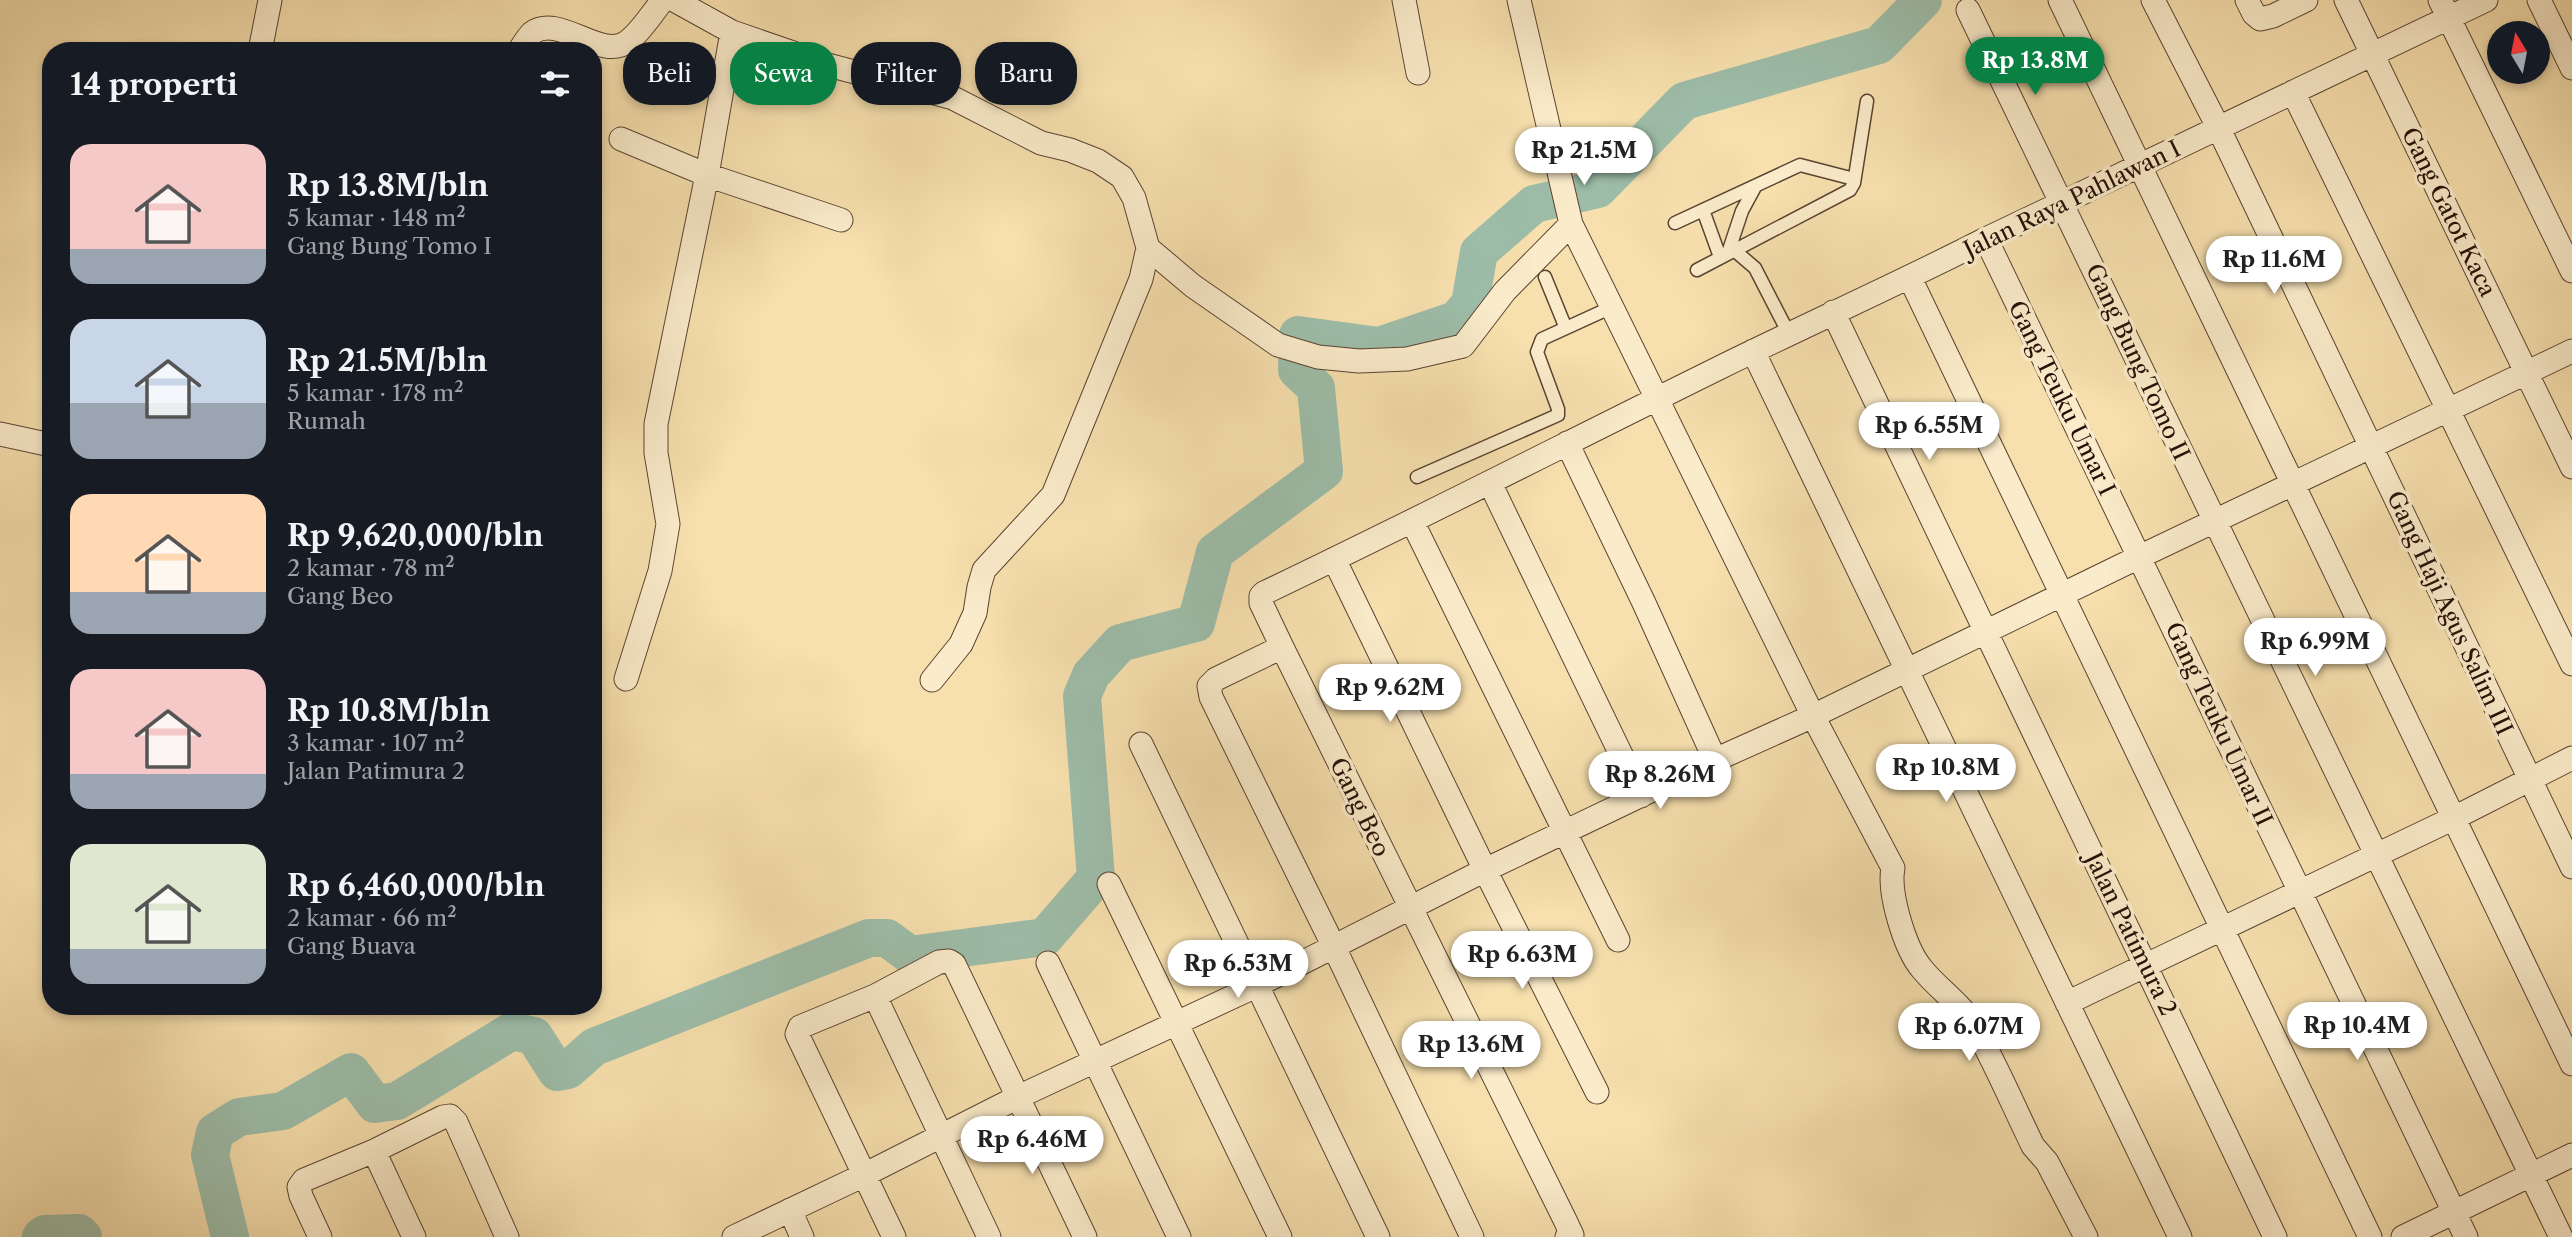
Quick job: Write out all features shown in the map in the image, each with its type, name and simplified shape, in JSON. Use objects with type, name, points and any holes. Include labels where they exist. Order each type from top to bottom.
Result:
[{"type":"street","points":[[262,42],[270,0]]},
{"type":"street","points":[[602,44],[611,46],[626,43],[663,0]]},
{"type":"street","points":[[674,0],[732,32],[828,65],[953,98],[1041,143],[1098,161],[1122,177],[1134,198],[1147,248],[1141,279],[1053,495],[984,570],[975,613],[961,644],[932,680]]},
{"type":"street","points":[[1404,0],[1418,73]]},
{"type":"street","points":[[1519,0],[1569,219],[1813,716],[1892,868],[1890,880],[1903,932],[1920,967],[1975,1027],[2034,1146],[2047,1162],[2086,1237]]},
{"type":"street","points":[[2060,0],[2572,1064]]},
{"type":"street","name":"Gang Haji Agus Salim III","points":[[2153,0],[2218,127],[2572,867]]},
{"type":"street","points":[[2247,0],[2254,14],[2260,19],[2273,16],[2306,0]]},
{"type":"street","name":"Gang Gatot Kaca","points":[[2346,0],[2572,467]]},
{"type":"street","name":"Jalan Raya Pahlawan I","points":[[1264,593],[1334,559],[1416,530],[1490,483],[1567,443],[2373,53],[2444,9],[2486,0]]},
{"type":"street","points":[[2539,0],[2572,68]]},
{"type":"street","points":[[2444,9],[2572,271]]},
{"type":"street","name":"Gang Bung Tomo II","points":[[1968,10],[2561,1237]]},
{"type":"street","points":[[525,42],[530,34],[538,30],[555,28],[595,42]]},
{"type":"street","points":[[626,679],[660,571],[668,524],[656,453],[656,424],[707,175],[732,32]]},
{"type":"street","points":[[2293,92],[2572,664]]},
{"type":"street","points":[[621,139],[707,175],[841,220]]},
{"type":"street","points":[[1147,248],[1193,286],[1278,345],[1318,357],[1359,361],[1407,359],[1464,346],[1505,291],[1569,219]]},
{"type":"street","name":"Gang Teuku Umar I","points":[[1986,239],[2139,557]]},
{"type":"street","points":[[1910,278],[2370,1237]]},
{"type":"street","name":"Jalan Patimura 2","points":[[1833,312],[2275,1237]]},
{"type":"street","points":[[1753,351],[2180,1237]]},
{"type":"street","points":[[734,1237],[1018,1097],[1255,986],[1485,870],[1813,716],[2292,483],[2572,351]]},
{"type":"street","points":[[0,434],[42,443]]},
{"type":"street","points":[[1567,443],[1715,760]]},
{"type":"street","points":[[1490,483],[1641,796]]},
{"type":"street","points":[[1416,530],[1618,940]]},
{"type":"street","name":"Gang Teuku Umar II","points":[[2139,557],[2466,1237]]},
{"type":"street","points":[[1334,559],[1485,870],[1597,1092]]},
{"type":"street","name":"Gang Beo","points":[[1264,593],[1261,603],[1570,1236]]},
{"type":"street","points":[[1282,647],[1216,679],[1209,686],[1211,697],[1472,1237]]},
{"type":"street","points":[[1140,744],[1378,1237]]},
{"type":"street","points":[[2067,1003],[2454,818],[2572,758]]},
{"type":"street","points":[[1109,884],[1280,1237]]},
{"type":"street","points":[[894,1237],[797,1034],[800,1027],[875,996],[939,962],[949,961],[954,964],[1085,1237]]},
{"type":"street","points":[[1048,963],[1179,1237]]},
{"type":"street","points":[[875,996],[989,1237]]},
{"type":"street","points":[[320,1237],[301,1196],[299,1187],[304,1180],[450,1116],[456,1122],[507,1237]]},
{"type":"street","points":[[374,1151],[414,1237]]},
{"type":"street","points":[[2403,1237],[2572,1155]]},
{"type":"street","points":[[790,1210],[802,1237]]},
{"type":"lane","points":[[1697,270],[1850,190],[1867,101]]},
{"type":"lane","points":[[1675,223],[1755,187],[1791,167],[1800,165],[1854,179]]},
{"type":"lane","points":[[1728,253],[1742,211],[1755,187]]},
{"type":"lane","points":[[1703,210],[1728,253],[1755,268],[1789,334]]},
{"type":"lane","points":[[1545,277],[1565,326]]},
{"type":"lane","points":[[1417,477],[1558,415],[1537,352],[1542,338],[1612,307]]},
{"type":"waterway","points":[[230,1237],[210,1155],[215,1132],[239,1117],[283,1111],[351,1072],[375,1104],[397,1101],[512,1031],[534,1036],[557,1072],[568,1070],[594,1047],[869,938],[887,938],[910,955],[1045,937],[1096,878],[1082,696],[1091,675],[1120,643],[1196,623],[1215,552],[1324,471],[1316,388],[1297,370],[1298,335],[1379,346],[1456,320],[1470,304],[1479,252],[1534,204],[1598,189],[1684,101],[1879,45],[1923,0]]},
{"type":"waterway","points":[[41,1237],[45,1234],[79,1233],[83,1237]]}]
